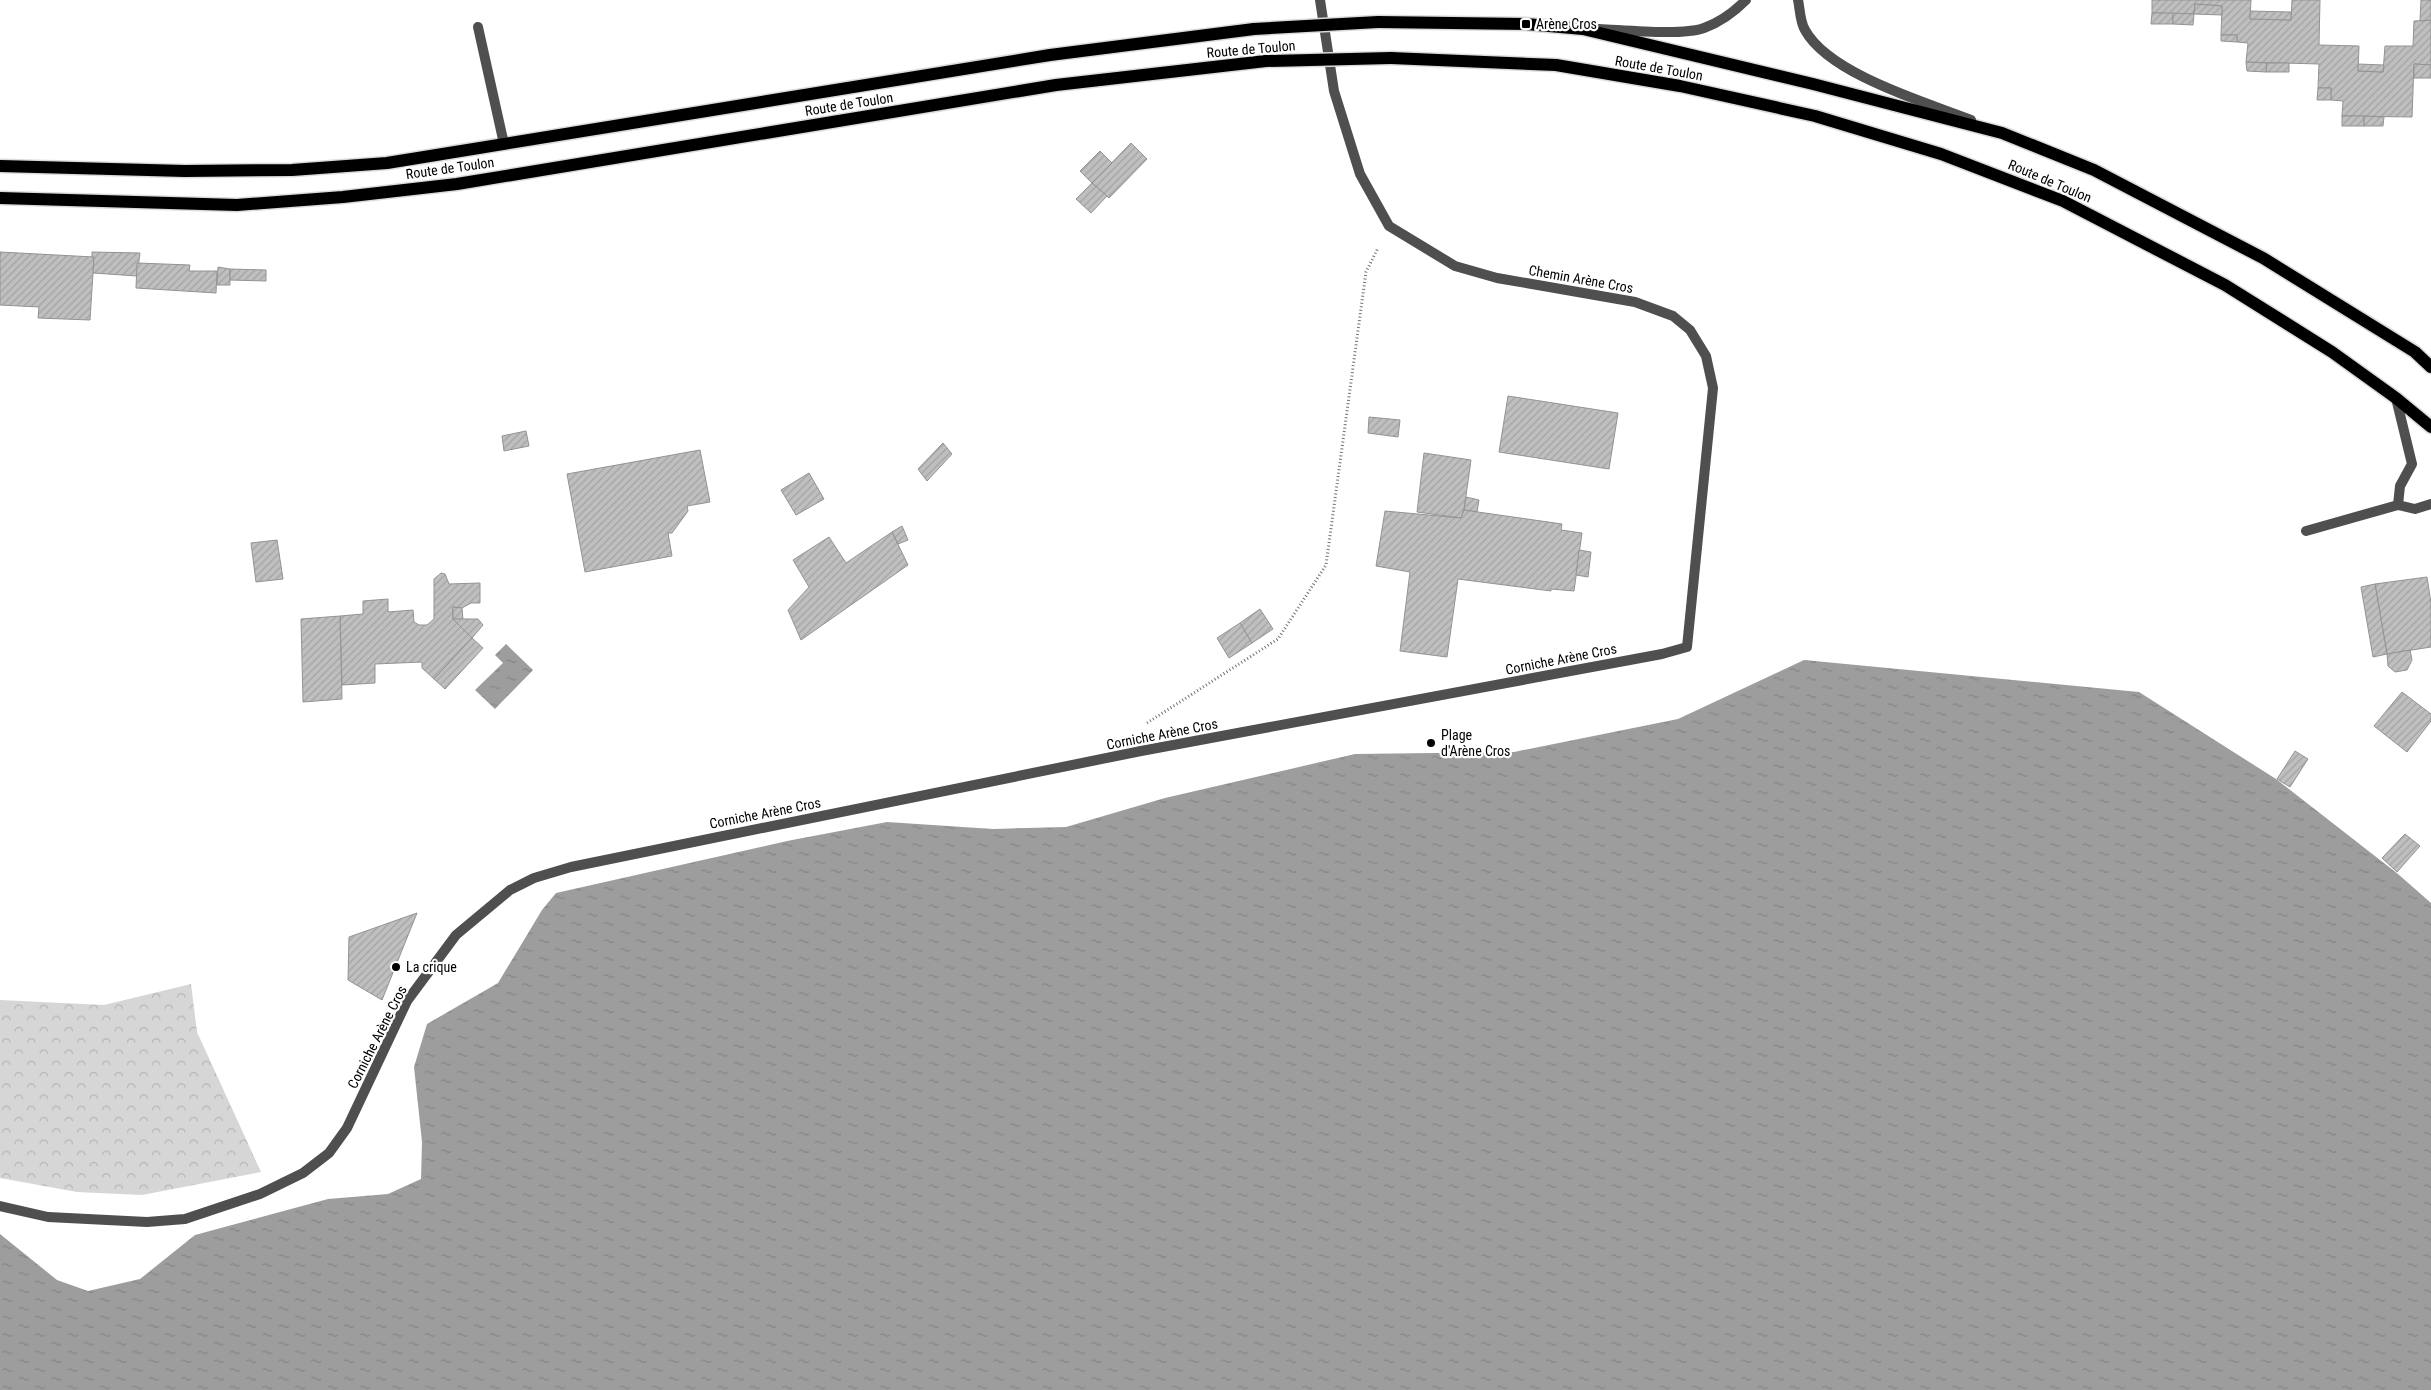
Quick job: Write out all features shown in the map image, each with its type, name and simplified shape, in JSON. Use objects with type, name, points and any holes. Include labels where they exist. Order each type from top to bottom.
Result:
[{"type":"main road","name":"Route de Toulon","points":[[0,166],[184,171],[292,170],[387,163],[1050,55],[1254,29],[1378,22],[1526,24],[1583,29],[1813,84],[2002,133],[2094,170],[2264,258],[2415,352],[2431,367]]},
{"type":"main road","name":"Route de Toulon","points":[[0,198],[237,204],[343,197],[457,184],[1056,85],[1266,61],[1392,58],[1556,66],[1680,86],[1815,116],[1941,154],[2063,201],[2225,285],[2332,352],[2396,398],[2431,427]]},
{"type":"street","name":"Chemin Arène Cros","points":[[1320,0],[1334,91],[1360,174],[1389,226],[1455,266],[1497,278],[1635,302],[1673,316],[1690,330],[1706,356],[1713,388],[1687,647]]},
{"type":"street","points":[[1583,29],[1672,31],[1703,29],[1732,14],[1746,0]]},
{"type":"street","points":[[1798,0],[1804,29],[1826,56],[1855,73],[2002,133]]},
{"type":"street","points":[[478,27],[504,144]]},
{"type":"street","points":[[2396,398],[2412,464],[2400,486],[2398,506]]},
{"type":"street","points":[[2306,531],[2398,506],[2415,509],[2431,504]]},
{"type":"street","name":"Corniche Arène Cros","points":[[0,1206],[48,1217],[147,1222],[185,1219],[260,1194],[302,1173],[329,1153],[347,1128],[408,1001],[456,935],[510,890],[534,878],[572,867],[1141,751],[1642,658],[1687,647]]},
{"type":"path","points":[[1141,751],[1138,728],[1278,640],[1326,564],[1366,272],[1389,226]]},
{"type":"green space","points":[[191,984],[197,1032],[261,1172],[142,1195],[77,1192],[0,1178],[0,1000],[104,1005]]},
{"type":"water","points":[[506,644],[533,670],[495,709],[475,690],[503,663],[495,655]]},
{"type":"water","points":[[1804,660],[2139,692],[2276,779],[2398,874],[2431,903],[2431,1390],[0,1390],[0,1234],[57,1280],[88,1291],[140,1279],[195,1235],[328,1199],[388,1194],[421,1179],[422,1142],[414,1067],[427,1024],[498,983],[542,910],[556,893],[787,841],[887,822],[993,829],[1066,827],[1165,798],[1355,754],[1514,752],[1678,719]]},
{"type":"building","points":[[2152,0],[2251,0],[2250,19],[2291,20],[2292,0],[2320,0],[2319,45],[2359,46],[2358,71],[2383,72],[2385,46],[2413,46],[2414,21],[2431,20],[2431,65],[2414,64],[2412,117],[2342,116],[2343,101],[2331,100],[2331,88],[2318,88],[2319,64],[2246,62],[2248,43],[2237,42],[2237,35],[2221,35],[2222,6],[2195,4],[2194,14],[2152,13]]},
{"type":"building","points":[[2421,0],[2431,0],[2431,20],[2420,21]]},
{"type":"building","points":[[2195,4],[2222,6],[2222,15],[2194,14]]},
{"type":"building","points":[[2250,11],[2291,12],[2291,20],[2250,19]]},
{"type":"building","points":[[2152,13],[2173,13],[2173,24],[2151,24]]},
{"type":"building","points":[[2173,13],[2194,14],[2193,25],[2173,24]]},
{"type":"building","points":[[2221,35],[2237,35],[2237,42],[2221,41]]},
{"type":"building","points":[[2246,62],[2267,63],[2266,72],[2247,71]]},
{"type":"building","points":[[2267,63],[2289,63],[2289,72],[2266,72]]},
{"type":"building","points":[[2358,64],[2384,65],[2383,72],[2358,71]]},
{"type":"building","points":[[2414,64],[2431,65],[2431,78],[2414,78]]},
{"type":"building","points":[[2318,88],[2331,88],[2331,100],[2317,100]]},
{"type":"building","points":[[2342,116],[2364,116],[2364,126],[2342,126]]},
{"type":"building","points":[[2364,116],[2384,117],[2383,126],[2364,126]]},
{"type":"building","points":[[1131,143],[1147,159],[1109,198],[1092,183]]},
{"type":"building","points":[[1100,151],[1112,163],[1092,183],[1080,171]]},
{"type":"building","points":[[1092,183],[1107,196],[1091,213],[1076,199]]},
{"type":"building","points":[[0,252],[94,257],[90,320],[38,318],[39,307],[0,305]]},
{"type":"building","points":[[92,252],[140,253],[137,276],[93,273],[94,257],[92,257]]},
{"type":"building","points":[[137,263],[190,265],[189,271],[217,271],[216,293],[136,288]]},
{"type":"building","points":[[218,267],[230,269],[230,285],[217,285]]},
{"type":"building","points":[[230,269],[266,270],[266,281],[230,280]]},
{"type":"building","points":[[1508,396],[1618,413],[1609,469],[1499,452]]},
{"type":"building","points":[[1369,417],[1400,420],[1398,437],[1368,433]]},
{"type":"building","points":[[526,431],[529,446],[504,451],[502,436]]},
{"type":"building","points":[[943,443],[952,454],[927,481],[918,469]]},
{"type":"building","points":[[700,450],[710,502],[687,506],[688,511],[672,533],[668,533],[672,556],[585,572],[567,474]]},
{"type":"building","points":[[1424,453],[1471,460],[1464,510],[1461,518],[1417,512]]},
{"type":"building","points":[[809,473],[824,499],[796,515],[781,490]]},
{"type":"building","points":[[1466,497],[1479,500],[1477,512],[1464,510]]},
{"type":"building","points":[[1464,510],[1562,524],[1561,530],[1582,533],[1574,591],[1551,589],[1551,591],[1458,579],[1447,657],[1400,651],[1410,572],[1376,566],[1385,511],[1461,518]]},
{"type":"building","points":[[902,526],[908,540],[898,544],[892,532]]},
{"type":"building","points":[[892,532],[908,565],[801,640],[788,610],[809,587],[793,560],[829,537],[846,563]]},
{"type":"building","points":[[277,540],[283,579],[256,582],[251,543]]},
{"type":"building","points":[[1579,550],[1591,552],[1588,577],[1576,575]]},
{"type":"building","points":[[441,573],[445,574],[449,584],[480,583],[480,603],[471,603],[462,608],[453,607],[453,619],[472,638],[434,679],[422,668],[422,662],[375,664],[375,683],[342,685],[340,616],[363,614],[363,601],[388,599],[388,612],[413,610],[414,622],[419,625],[427,625],[434,619],[434,579]]},
{"type":"building","points":[[2427,577],[2431,603],[2431,647],[2387,654],[2375,584]]},
{"type":"building","points":[[2375,584],[2387,654],[2373,657],[2361,587]]},
{"type":"building","points":[[453,607],[462,608],[463,620],[453,619]]},
{"type":"building","points":[[1260,609],[1273,629],[1252,643],[1240,623]]},
{"type":"building","points":[[340,616],[342,699],[303,702],[301,619]]},
{"type":"building","points":[[453,619],[478,619],[483,625],[472,638]]},
{"type":"building","points":[[1240,623],[1252,643],[1229,658],[1217,638]]},
{"type":"building","points":[[472,638],[483,648],[445,689],[434,679]]},
{"type":"building","points":[[2410,650],[2412,660],[2407,670],[2395,672],[2388,666],[2387,654]]},
{"type":"building","points":[[2402,692],[2431,714],[2431,721],[2407,752],[2374,726]]},
{"type":"building","points":[[2295,751],[2308,759],[2290,787],[2277,779]]},
{"type":"building","points":[[2405,834],[2420,846],[2397,872],[2382,858]]},
{"type":"building","points":[[417,913],[382,1000],[348,980],[349,937]]},
{"type":"place","name":"Arène Cros","points":[[1526,24]]},
{"type":"place","name":"Plage d'Arène Cros","points":[[1431,743]]},
{"type":"place","name":"La crique","points":[[396,967]]}]
